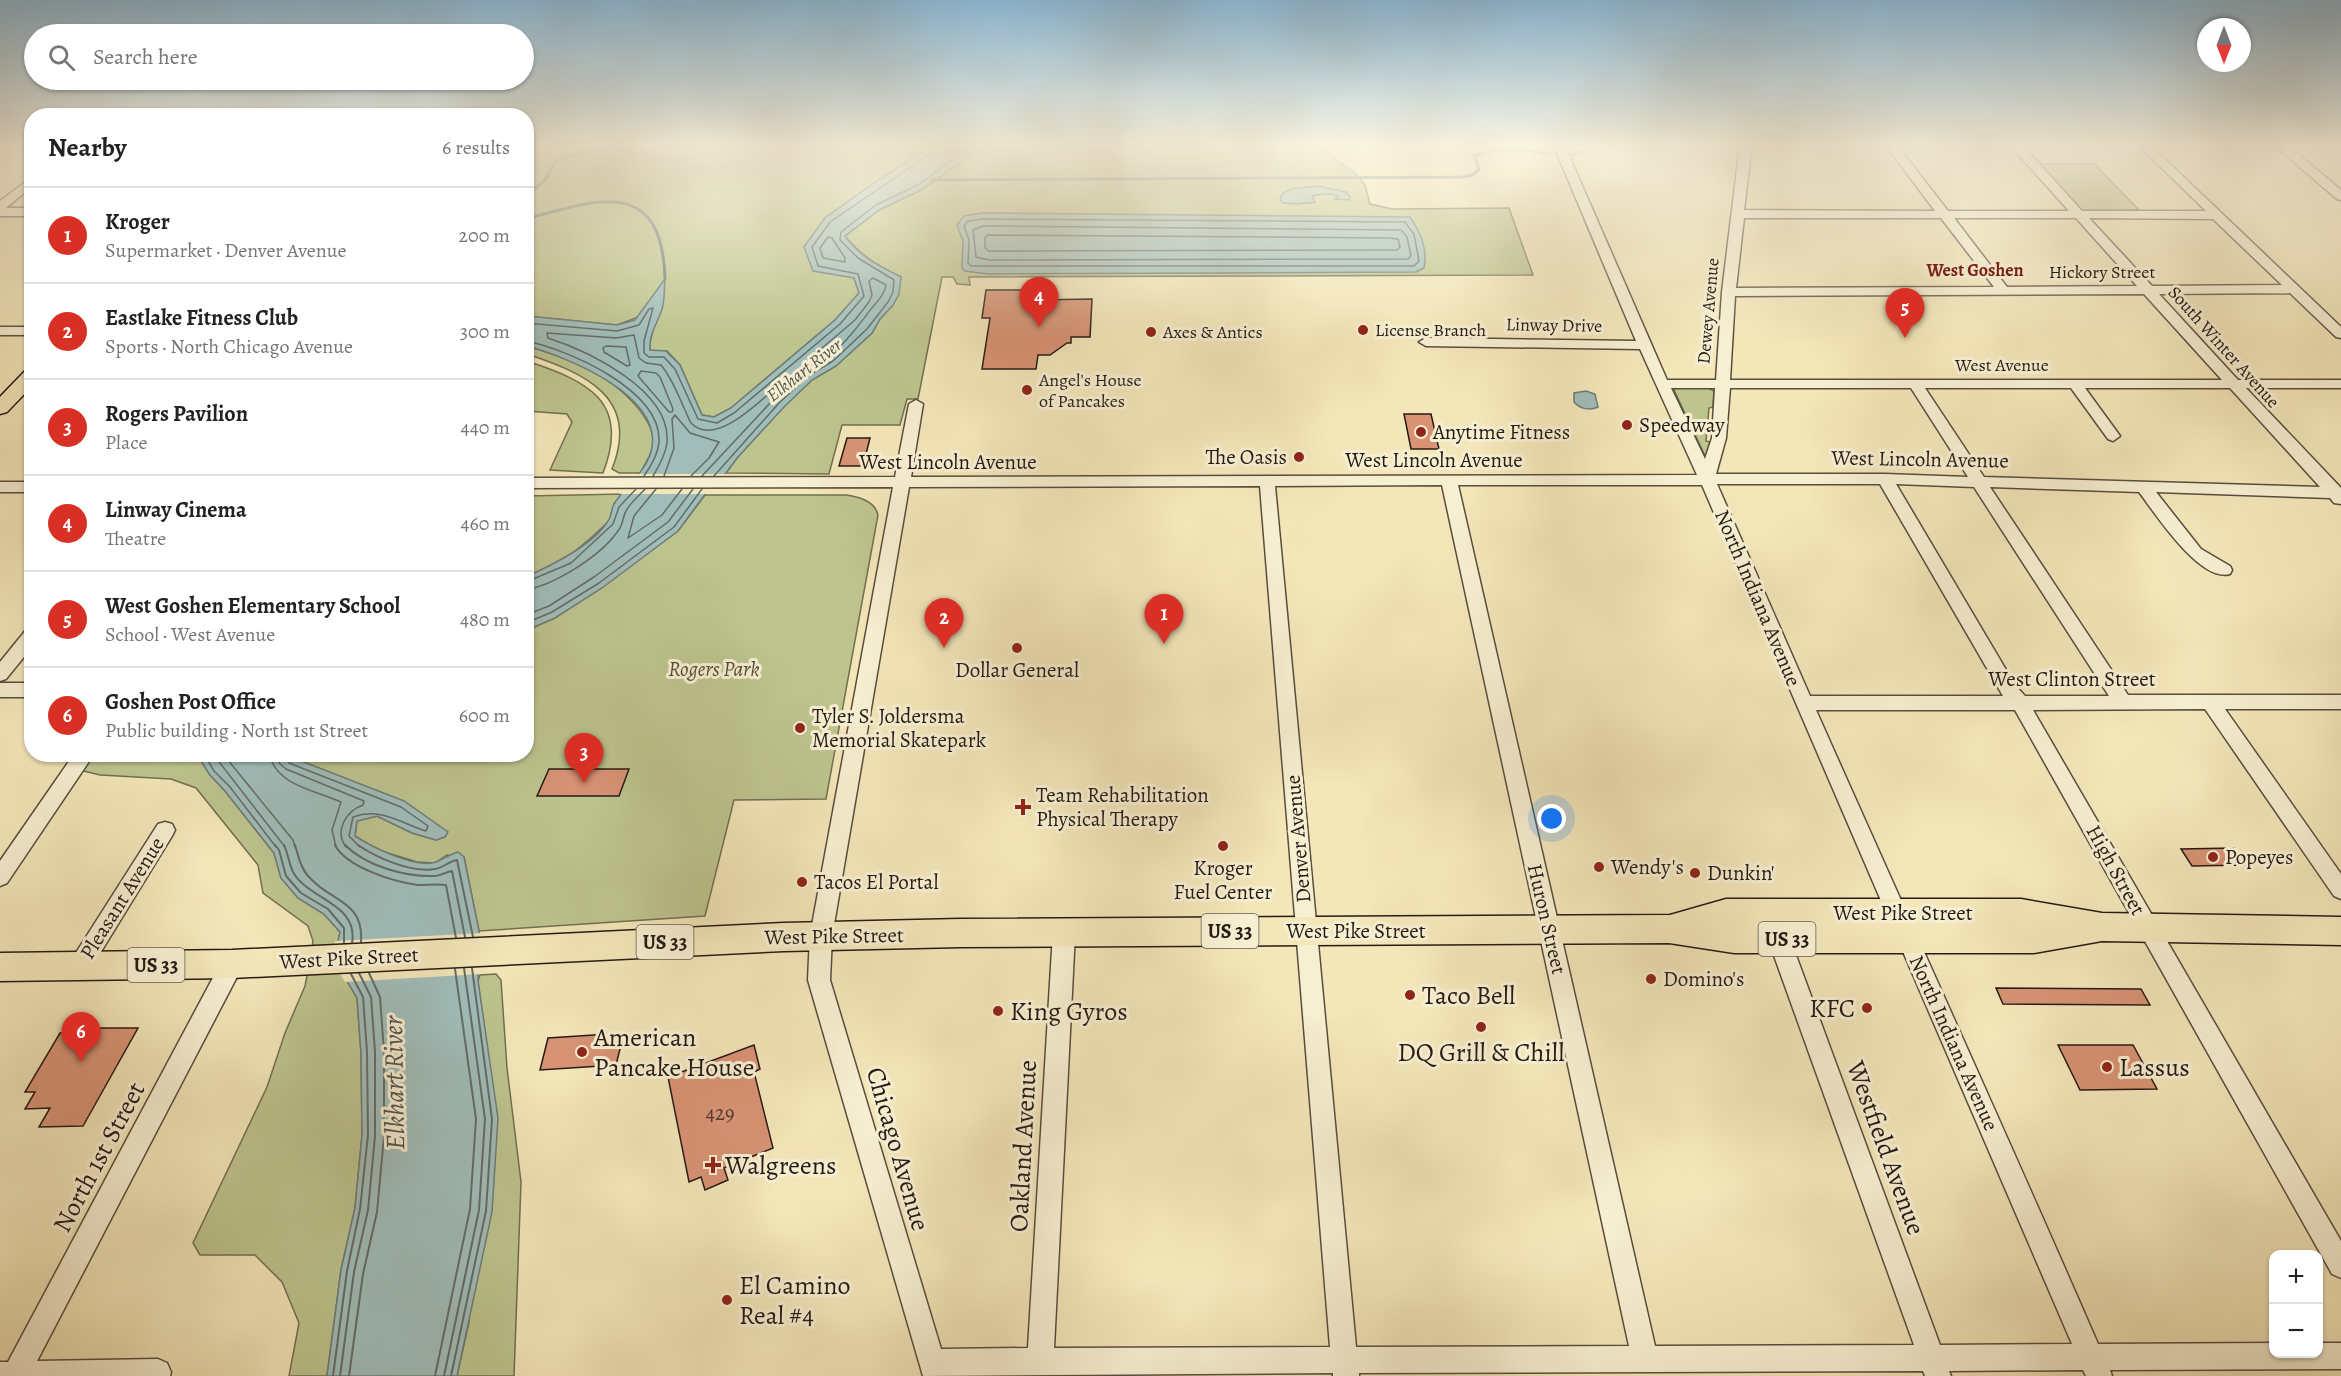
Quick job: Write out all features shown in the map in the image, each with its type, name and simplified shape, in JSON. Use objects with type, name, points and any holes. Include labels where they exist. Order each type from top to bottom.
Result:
[{"type":"highway","name":"West Pike Street","points":[[1669,929],[1726,913],[1900,925],[2034,939],[2102,927],[2341,931]]},
{"type":"highway","name":"West Pike Street","points":[[0,968],[310,961],[821,936],[1669,929],[1734,939],[1779,939],[1900,925]]},
{"type":"main road","points":[[0,388],[24,364]]},
{"type":"main road","points":[[0,408],[24,383]]},
{"type":"street","name":"North Indiana Avenue","points":[[1586,208],[1662,384],[1707,479],[1900,925],[1983,1106],[2095,1367]]},
{"type":"street","name":"Dewey Avenue","points":[[1707,479],[1719,438],[1729,292],[1738,208]]},
{"type":"street","points":[[1939,208],[2002,290]]},
{"type":"street","name":"South Winter Avenue","points":[[2072,208],[2339,496]]},
{"type":"street","points":[[2209,208],[2341,333]]},
{"type":"street","points":[[0,212],[24,212]]},
{"type":"street","points":[[1737,214],[2216,215]]},
{"type":"street","name":"Hickory Street","points":[[1729,292],[2294,289]]},
{"type":"street","points":[[0,331],[24,331]]},
{"type":"street","name":"Linway Drive","points":[[1426,342],[1645,345]]},
{"type":"street","name":"West Avenue","points":[[1662,384],[2341,384]]},
{"type":"street","points":[[1915,384],[2122,701]]},
{"type":"street","points":[[2075,384],[2113,436]]},
{"type":"street","name":"Chicago Avenue","points":[[916,404],[821,936],[819,980],[933,1369]]},
{"type":"street","name":"West Lincoln Avenue","points":[[534,483],[1885,479],[1978,480],[2339,496]]},
{"type":"street","name":"High Street","points":[[1885,479],[2009,690],[2019,701],[2341,1264]]},
{"type":"street","name":"Huron Street","points":[[1449,480],[1645,1359]]},
{"type":"street","name":"Denver Avenue","points":[[1267,482],[1346,1369]]},
{"type":"street","points":[[0,487],[24,487]]},
{"type":"street","points":[[2144,488],[2195,553],[2224,570]]},
{"type":"street","points":[[0,674],[24,644]]},
{"type":"street","points":[[0,690],[24,690]]},
{"type":"street","points":[[2209,701],[2341,890]]},
{"type":"street","name":"West Clinton Street","points":[[1804,703],[2341,702]]},
{"type":"street","points":[[0,877],[79,762]]},
{"type":"street","name":"Pleasant Avenue","points":[[80,966],[165,830]]},
{"type":"street","name":"Oakland Avenue","points":[[1040,1362],[1064,933]]},
{"type":"street","name":"Westfield Avenue","points":[[1779,939],[1935,1366]]},
{"type":"street","name":"North 1st Street","points":[[10,1375],[232,964]]},
{"type":"street","points":[[933,1369],[1040,1362],[1346,1369],[1645,1359],[1935,1366],[2095,1367],[2341,1356]]},
{"type":"street","points":[[10,1375],[158,1372]]},
{"type":"green space","points":[[534,208],[839,208],[825,218],[804,247],[854,278],[859,293],[835,320],[731,408],[714,417],[702,415],[680,365],[667,351],[650,351],[652,334],[662,308],[617,325],[534,317]]},
{"type":"green space","points":[[1509,208],[1533,275],[969,277],[970,285],[957,284],[953,277],[942,277],[918,399],[907,399],[900,425],[842,425],[829,474],[726,473],[784,406],[812,380],[836,366],[872,333],[880,319],[893,305],[901,277],[870,260],[845,236],[879,210]]},
{"type":"green space","points":[[2137,208],[2139,210],[2084,212],[2076,209]]},
{"type":"green space","points":[[534,348],[559,356],[590,370],[618,389],[642,413],[652,431],[653,443],[640,473],[619,473],[612,469],[619,444],[619,423],[613,406],[602,392],[587,380],[534,356]]},
{"type":"green space","points":[[534,364],[585,386],[598,398],[607,411],[611,428],[610,448],[603,473],[550,470],[572,422],[567,414],[534,412]]},
{"type":"green space","points":[[1676,388],[1708,388],[1714,391],[1713,407],[1709,408],[1706,441],[1713,443],[1706,458],[1674,390]]},
{"type":"green space","points":[[623,494],[614,504],[609,521],[592,537],[568,557],[534,574],[534,496]]},
{"type":"green space","name":"Rogers Park","points":[[705,495],[846,495],[874,506],[878,515],[826,799],[734,800],[705,916],[479,931],[464,857],[447,855],[435,863],[417,862],[375,849],[355,836],[357,821],[377,816],[412,833],[436,840],[445,837],[447,832],[365,787],[303,762],[534,762],[534,627],[555,618],[678,531]]},
{"type":"green space","points":[[80,762],[202,762],[274,853],[281,878],[298,898],[324,914],[340,932],[335,959],[357,998],[361,1053],[362,1135],[355,1208],[341,1270],[327,1376],[289,1376],[299,1323],[282,1282],[255,1255],[200,1255],[193,1243],[267,1087],[285,1033],[305,986],[313,941],[308,926],[263,893],[258,865],[196,788],[171,779],[100,775],[75,769]]},
{"type":"green space","points":[[496,974],[501,980],[507,1068],[521,1182],[514,1376],[457,1376],[469,1322],[487,1048],[478,981],[480,975]]},
{"type":"water","name":"Elkhart River","points":[[839,208],[883,208],[845,236],[864,255],[901,277],[899,294],[893,305],[880,319],[872,333],[836,366],[812,380],[784,407],[726,473],[711,486],[678,531],[602,588],[555,618],[534,627],[534,573],[571,554],[601,530],[609,519],[614,504],[648,460],[651,452],[652,432],[644,413],[610,382],[565,359],[534,348],[534,317],[617,325],[635,320],[665,279],[663,305],[652,334],[650,350],[666,351],[680,365],[702,415],[714,417],[731,408],[835,320],[859,293],[854,278],[813,271],[804,247],[825,218]]},
{"type":"water","points":[[982,213],[1410,217],[1422,241],[1425,261],[1424,268],[1416,272],[988,274],[965,271],[962,268],[963,241],[957,225],[964,216]]},
{"type":"water","points":[[1586,391],[1595,394],[1598,407],[1585,409],[1574,402],[1574,393]]},
{"type":"water","name":"Elkhart River","points":[[202,762],[304,762],[404,801],[448,832],[445,837],[436,840],[412,833],[377,816],[357,821],[355,836],[363,841],[394,856],[417,862],[436,862],[458,852],[464,857],[479,931],[478,981],[498,1118],[492,1212],[457,1376],[327,1376],[341,1270],[355,1208],[362,1135],[361,1053],[357,998],[334,959],[340,932],[324,914],[298,898],[281,878],[274,853]]},
{"type":"pier","points":[[635,474],[729,474],[710,494],[619,494]]},
{"type":"pier","points":[[482,933],[481,974],[345,982],[331,959],[335,941]]},
{"type":"building","points":[[986,290],[1036,290],[1035,300],[1092,299],[1090,337],[1071,337],[1071,343],[1067,343],[1050,355],[1038,355],[1036,369],[982,369],[990,318],[982,318]]},
{"type":"building","name":"Anytime Fitness","points":[[1404,414],[1431,414],[1439,449],[1411,449]]},
{"type":"building","points":[[847,438],[870,438],[863,466],[839,466]]},
{"type":"building","points":[[549,769],[629,769],[619,796],[537,796]]},
{"type":"building","name":"Popeyes","points":[[2234,848],[2245,865],[2192,866],[2181,849]]},
{"type":"building","name":"Lassus","points":[[1996,988],[2141,989],[2150,1005],[2003,1004]]},
{"type":"building","points":[[72,1028],[138,1028],[83,1126],[39,1127],[50,1108],[25,1109],[35,1092],[25,1092],[60,1033],[69,1033]]},
{"type":"building","name":"American Pancake House","points":[[624,1033],[616,1065],[540,1070],[548,1038]]},
{"type":"building","name":"Walgreens","points":[[754,1045],[760,1069],[754,1072],[773,1148],[724,1168],[728,1180],[705,1190],[701,1177],[689,1182],[668,1077]]},
{"type":"building","name":"Lassus","points":[[2058,1045],[2133,1045],[2157,1089],[2080,1090]]},
{"type":"waterway","points":[[534,217],[566,208]]},
{"type":"waterway","points":[[637,208],[652,223],[661,246],[665,279]]},
{"type":"place","name":"Linway Cinema","points":[[1039,327]]},
{"type":"place","name":"License Branch","points":[[1363,330]]},
{"type":"place","name":"Axes & Antics","points":[[1151,332]]},
{"type":"place","name":"West Goshen Elementary School","points":[[1905,338]]},
{"type":"place","name":"Angel's House of Pancakes","points":[[1027,390]]},
{"type":"place","name":"Speedway","points":[[1627,425]]},
{"type":"place","name":"Anytime Fitness","points":[[1421,432]]},
{"type":"place","name":"The Oasis","points":[[1299,457]]},
{"type":"place","name":"Kroger","points":[[1164,644]]},
{"type":"place","name":"Eastlake Fitness Club","points":[[944,648]]},
{"type":"place","name":"Dollar General","points":[[1017,648]]},
{"type":"place","name":"Tyler S. Joldersma Memorial Skatepark","points":[[800,728]]},
{"type":"place","name":"Rogers Pavilion","points":[[584,783]]},
{"type":"place","name":"Team Rehabilitation Physical Therapy","points":[[1023,807]]},
{"type":"place","name":"Kroger Fuel Center","points":[[1223,846]]},
{"type":"place","name":"Popeyes","points":[[2213,857]]},
{"type":"place","name":"Wendy's","points":[[1599,867]]},
{"type":"place","name":"Dunkin'","points":[[1695,873]]},
{"type":"place","name":"Tacos El Portal","points":[[802,882]]},
{"type":"place","name":"Domino's","points":[[1651,979]]},
{"type":"place","name":"Taco Bell","points":[[1410,995]]},
{"type":"place","name":"KFC","points":[[1867,1008]]},
{"type":"place","name":"King Gyros","points":[[998,1011]]},
{"type":"place","name":"DQ Grill & Chill","points":[[1481,1027]]},
{"type":"place","name":"American Pancake House","points":[[582,1052]]},
{"type":"place","name":"Goshen Post Office","points":[[81,1062]]},
{"type":"place","name":"Lassus","points":[[2107,1067]]},
{"type":"place","name":"Walgreens","points":[[713,1165]]},
{"type":"place","name":"El Camino Real #4","points":[[727,1300]]},
{"type":"district","name":"West Goshen","points":[[1975,270]]}]
